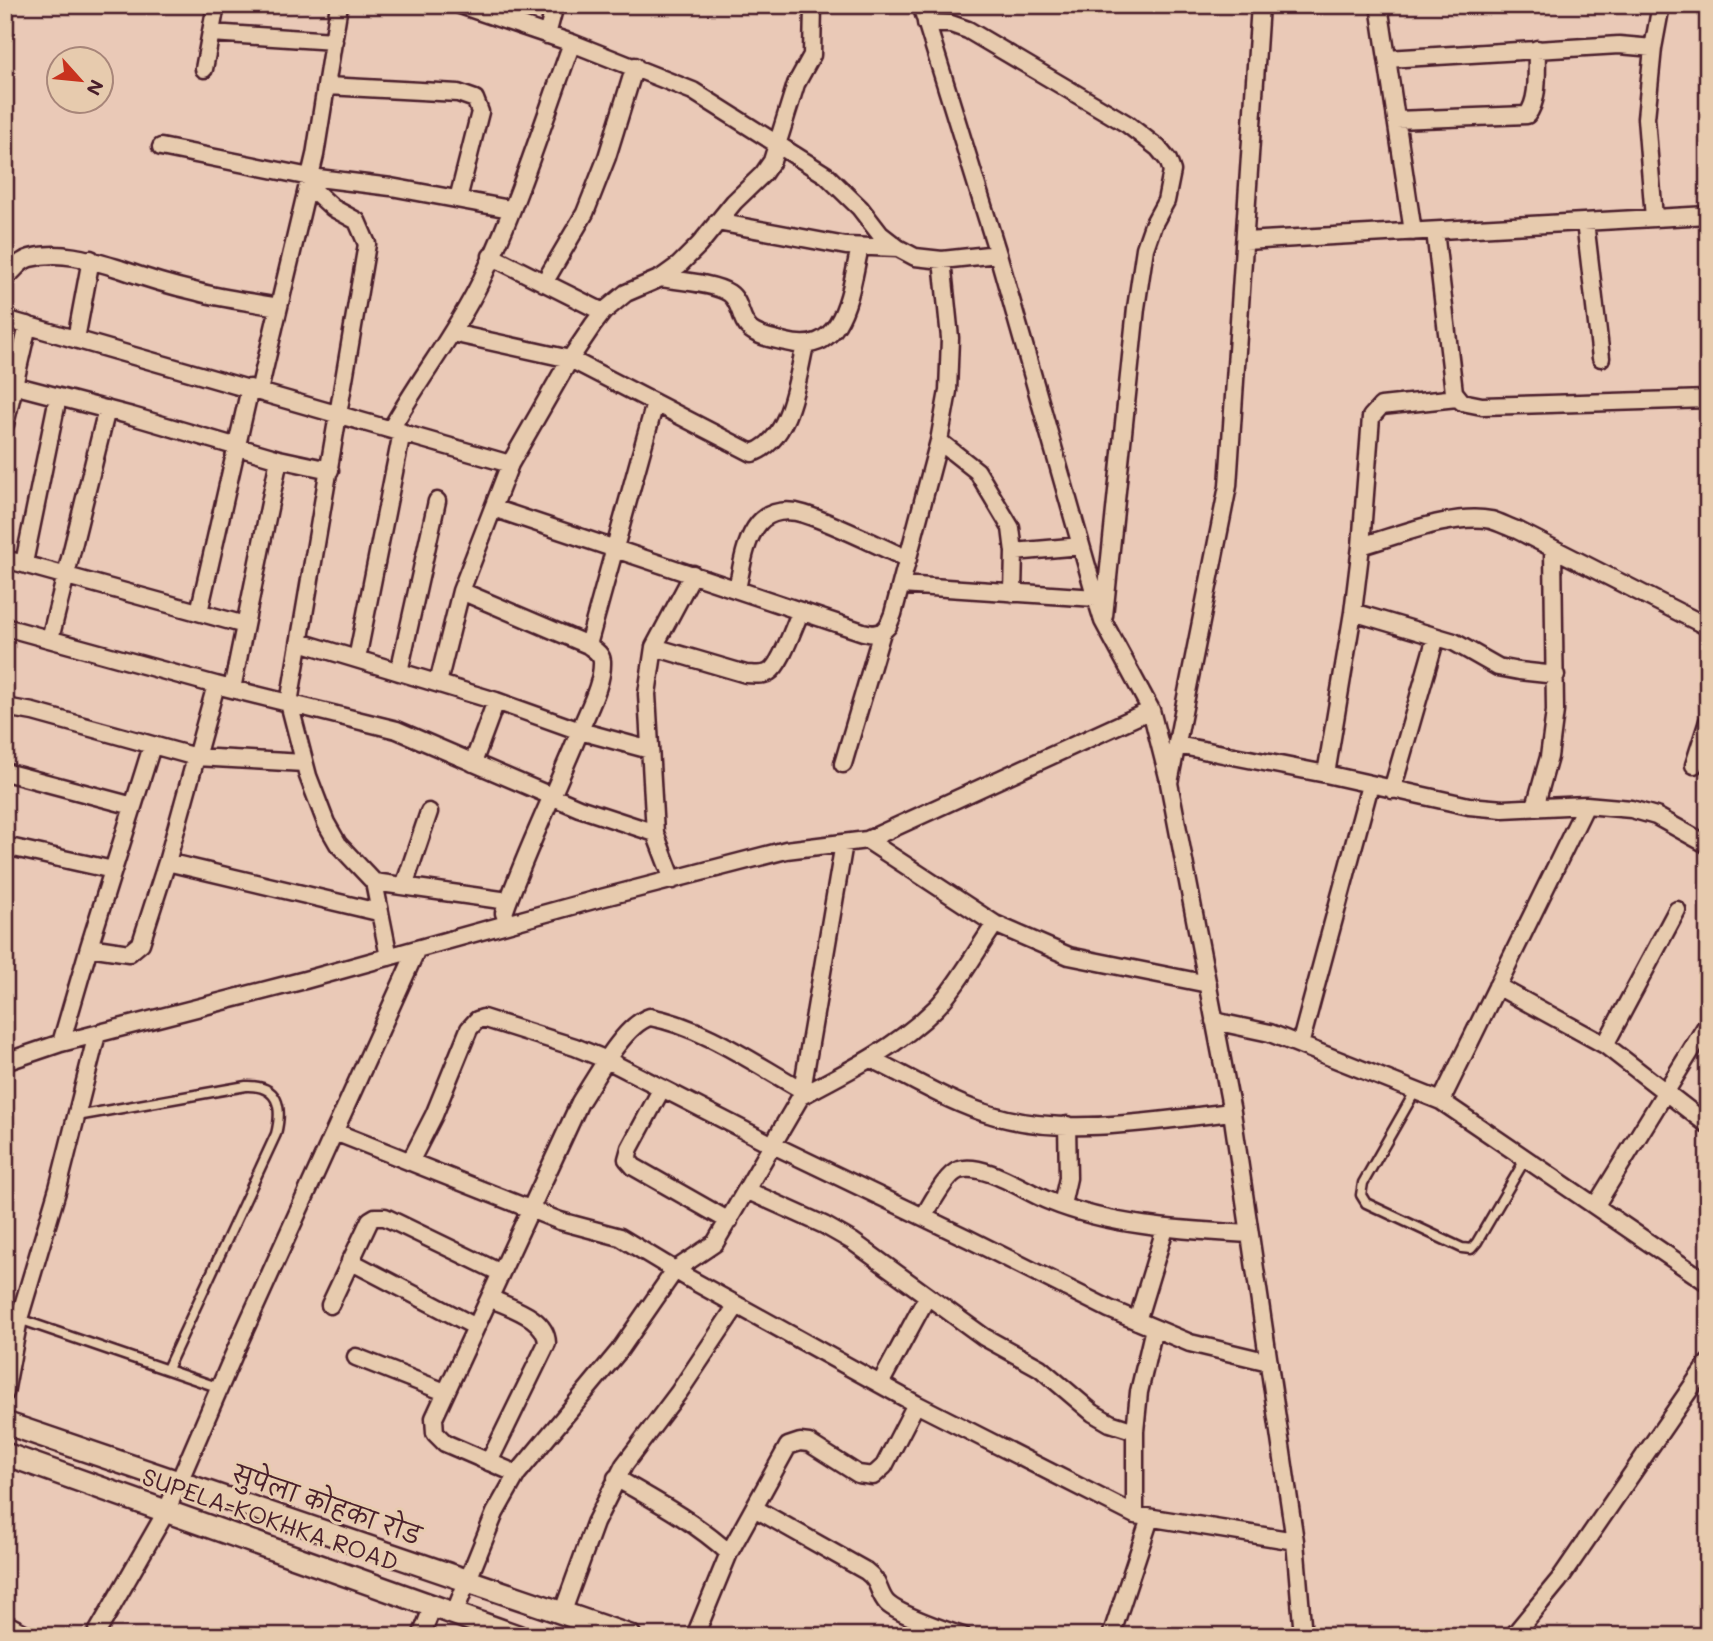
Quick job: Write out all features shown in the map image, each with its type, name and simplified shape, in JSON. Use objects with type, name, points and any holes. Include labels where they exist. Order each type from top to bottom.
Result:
[{"type":"street","points":[[204,69],[216,5]]},
{"type":"street","points":[[199,612],[237,447],[278,307],[309,182],[339,5]]},
{"type":"street","points":[[460,5],[635,66],[693,91],[826,175],[860,208],[880,234],[915,257],[942,260],[998,254]]},
{"type":"street","points":[[547,35],[555,5]]},
{"type":"street","points":[[438,683],[461,591],[510,464],[570,359],[603,312],[626,293],[661,278],[699,245],[734,202],[763,174],[778,146],[796,84],[812,55],[813,5]]},
{"type":"street","points":[[921,5],[998,254],[1103,621],[1151,710],[1169,783],[1232,1112],[1296,1541],[1303,1636]]},
{"type":"street","points":[[1169,783],[1228,486],[1261,5]]},
{"type":"street","points":[[1379,5],[1413,232]]},
{"type":"street","points":[[1654,218],[1646,118],[1653,48],[1661,5]]},
{"type":"street","points":[[926,23],[951,24],[968,30],[1104,111],[1158,148],[1172,170],[1166,201],[1145,248],[1103,621]]},
{"type":"street","points":[[211,33],[334,41]]},
{"type":"street","points":[[357,659],[397,430],[415,386],[461,320],[491,256],[572,43]]},
{"type":"street","points":[[1387,58],[1619,45],[1653,48]]},
{"type":"street","points":[[1396,120],[1527,115],[1533,109],[1536,49]]},
{"type":"street","points":[[544,283],[584,213],[607,157],[635,66]]},
{"type":"street","points":[[327,86],[458,93],[475,99],[480,106],[480,112],[458,199]]},
{"type":"street","points":[[162,147],[309,182],[391,187],[510,209]]},
{"type":"street","points":[[309,182],[333,208],[357,221],[367,244],[289,703],[304,763],[326,823],[338,844],[374,882],[389,957]]},
{"type":"street","points":[[1245,241],[1708,215]]},
{"type":"street","points":[[717,222],[807,240],[860,247],[898,248]]},
{"type":"street","points":[[1585,222],[1601,358]]},
{"type":"street","points":[[1435,231],[1454,393],[1457,398],[1470,405],[1482,406],[1708,399]]},
{"type":"street","points":[[661,278],[727,291],[738,303],[746,325],[752,331],[778,340],[806,345],[822,340],[834,332],[842,317],[860,247]]},
{"type":"street","points":[[5,277],[19,263],[32,257],[67,255],[91,258],[121,270],[200,292],[278,307]]},
{"type":"street","points":[[491,256],[603,312]]},
{"type":"street","points":[[76,339],[91,258]]},
{"type":"street","points":[[843,764],[882,632],[888,625],[901,586],[939,441],[948,391],[950,338],[942,260]]},
{"type":"street","points":[[5,319],[510,464]]},
{"type":"street","points":[[5,425],[28,325]]},
{"type":"street","points":[[452,333],[570,359],[752,453],[763,450],[773,441],[784,423],[806,345]]},
{"type":"street","points":[[13,385],[107,409],[279,460],[330,470]]},
{"type":"street","points":[[24,563],[58,397]]},
{"type":"street","points":[[1326,774],[1353,612],[1361,546],[1369,423],[1374,411],[1381,406],[1457,398]]},
{"type":"street","points":[[588,645],[655,402]]},
{"type":"street","points":[[50,639],[107,409]]},
{"type":"street","points":[[939,441],[976,471],[1011,528],[1014,552],[1013,593]]},
{"type":"street","points":[[232,689],[279,460]]},
{"type":"street","points":[[399,672],[437,501]]},
{"type":"street","points":[[494,508],[863,632],[882,632]]},
{"type":"street","points":[[737,589],[751,535],[760,522],[772,513],[803,513],[908,559]]},
{"type":"street","points":[[1361,546],[1440,524],[1490,520],[1517,530],[1708,627]]},
{"type":"street","points":[[1014,552],[1081,546]]},
{"type":"street","points":[[1535,807],[1549,757],[1555,712],[1553,549]]},
{"type":"street","points":[[5,559],[245,625]]},
{"type":"street","points":[[673,880],[654,834],[647,694],[654,646],[693,573]]},
{"type":"street","points":[[901,586],[1096,598]]},
{"type":"street","points":[[461,591],[588,645],[601,655],[601,671],[580,731],[508,901],[504,913],[508,923]]},
{"type":"street","points":[[654,646],[746,674],[761,675],[769,673],[781,656],[801,611]]},
{"type":"street","points":[[1353,612],[1454,642],[1498,667],[1556,675]]},
{"type":"street","points":[[5,627],[216,685],[397,730],[554,797],[654,834]]},
{"type":"street","points":[[1392,790],[1436,637]]},
{"type":"street","points":[[300,642],[496,701],[580,731],[650,750]]},
{"type":"street","points":[[89,947],[123,954],[129,953],[141,943],[167,862],[216,685]]},
{"type":"street","points":[[473,762],[496,701]]},
{"type":"street","points":[[5,707],[33,712],[196,758],[304,763]]},
{"type":"street","points":[[5,1062],[61,1043],[786,850],[867,840],[1151,710]]},
{"type":"street","points":[[1694,765],[1708,722]]},
{"type":"street","points":[[61,1043],[152,746]]},
{"type":"street","points":[[1177,746],[1326,774],[1469,806],[1503,809],[1586,805],[1631,809],[1656,816],[1708,845]]},
{"type":"street","points":[[5,772],[134,806]]},
{"type":"street","points":[[1300,1045],[1370,785]]},
{"type":"street","points":[[1441,1101],[1586,805]]},
{"type":"street","points":[[404,886],[429,811]]},
{"type":"street","points":[[867,840],[995,924],[1069,956],[1208,984]]},
{"type":"street","points":[[454,1614],[495,1513],[517,1474],[619,1351],[675,1270],[716,1243],[802,1093],[844,843]]},
{"type":"street","points":[[5,846],[113,870]]},
{"type":"street","points":[[167,862],[378,912]]},
{"type":"street","points":[[374,882],[508,901]]},
{"type":"street","points":[[1605,1045],[1676,910]]},
{"type":"street","points":[[802,1093],[871,1059],[906,1035],[938,1006],[995,924]]},
{"type":"street","points":[[95,1636],[166,1512],[417,949]]},
{"type":"street","points":[[1497,986],[1605,1045],[1708,1125]]},
{"type":"street","points":[[517,1474],[445,1443],[435,1433],[434,1418],[580,1102],[607,1060],[636,1024],[650,1017],[676,1024],[718,1042],[802,1093]]},
{"type":"street","points":[[410,1162],[443,1095],[469,1029],[482,1018],[496,1021],[607,1060],[773,1145],[1137,1321],[1189,1343],[1269,1362]]},
{"type":"street","points":[[1214,1021],[1270,1033],[1441,1101],[1707,1282]]},
{"type":"street","points":[[1596,1205],[1708,1023]]},
{"type":"street","points":[[5,1393],[19,1319],[58,1188],[97,1034]]},
{"type":"street","points":[[871,1059],[993,1116],[1033,1123],[1089,1126],[1232,1112]]},
{"type":"street","points":[[662,1088],[630,1148],[627,1159],[634,1167],[729,1221]]},
{"type":"street","points":[[1062,1205],[1068,1178],[1067,1125]]},
{"type":"street","points":[[335,1132],[560,1221],[620,1237],[916,1404],[1142,1517],[1296,1541]]},
{"type":"street","points":[[923,1216],[950,1176],[957,1170],[968,1169],[998,1177],[1086,1214],[1165,1229],[1250,1234]]},
{"type":"street","points":[[747,1190],[824,1224],[852,1241],[984,1337],[1040,1368],[1093,1413],[1110,1423],[1135,1431]]},
{"type":"street","points":[[330,1305],[370,1220],[380,1216],[501,1273]]},
{"type":"street","points":[[1137,1321],[1165,1229]]},
{"type":"street","points":[[350,1261],[476,1327]]},
{"type":"street","points":[[880,1384],[927,1297]]},
{"type":"street","points":[[489,1462],[547,1343],[547,1334],[539,1323],[490,1298]]},
{"type":"street","points":[[563,1611],[595,1523],[616,1478],[737,1305]]},
{"type":"street","points":[[1111,1636],[1142,1517],[1135,1431],[1139,1392],[1154,1328]]},
{"type":"street","points":[[356,1357],[445,1392]]},
{"type":"street","points":[[1513,1636],[1559,1580],[1708,1363]]},
{"type":"street","points":[[695,1636],[729,1553],[788,1446],[793,1443],[809,1443],[858,1474],[873,1476],[884,1465],[916,1404]]},
{"type":"street","name":"सुपेला कोहका रोड","points":[[5,1423],[630,1636]]},
{"type":"street","name":"SUPELA-KOKHKA ROAD","points":[[5,1454],[517,1636]]},
{"type":"street","points":[[616,1478],[679,1513],[709,1534],[729,1553]]},
{"type":"street","points":[[754,1508],[866,1571],[879,1584],[883,1598],[894,1609],[963,1636]]},
{"type":"street","points":[[421,1636],[433,1606]]},
{"type":"street","points":[[5,1623],[30,1636]]},
{"type":"lane","points":[[77,1116],[246,1086],[267,1088],[277,1101],[279,1110],[276,1133],[167,1369]]},
{"type":"lane","points":[[1416,1090],[1363,1183],[1361,1195],[1366,1203],[1462,1248],[1471,1249],[1526,1158]]},
{"type":"lane","points":[[19,1319],[220,1388]]}]
